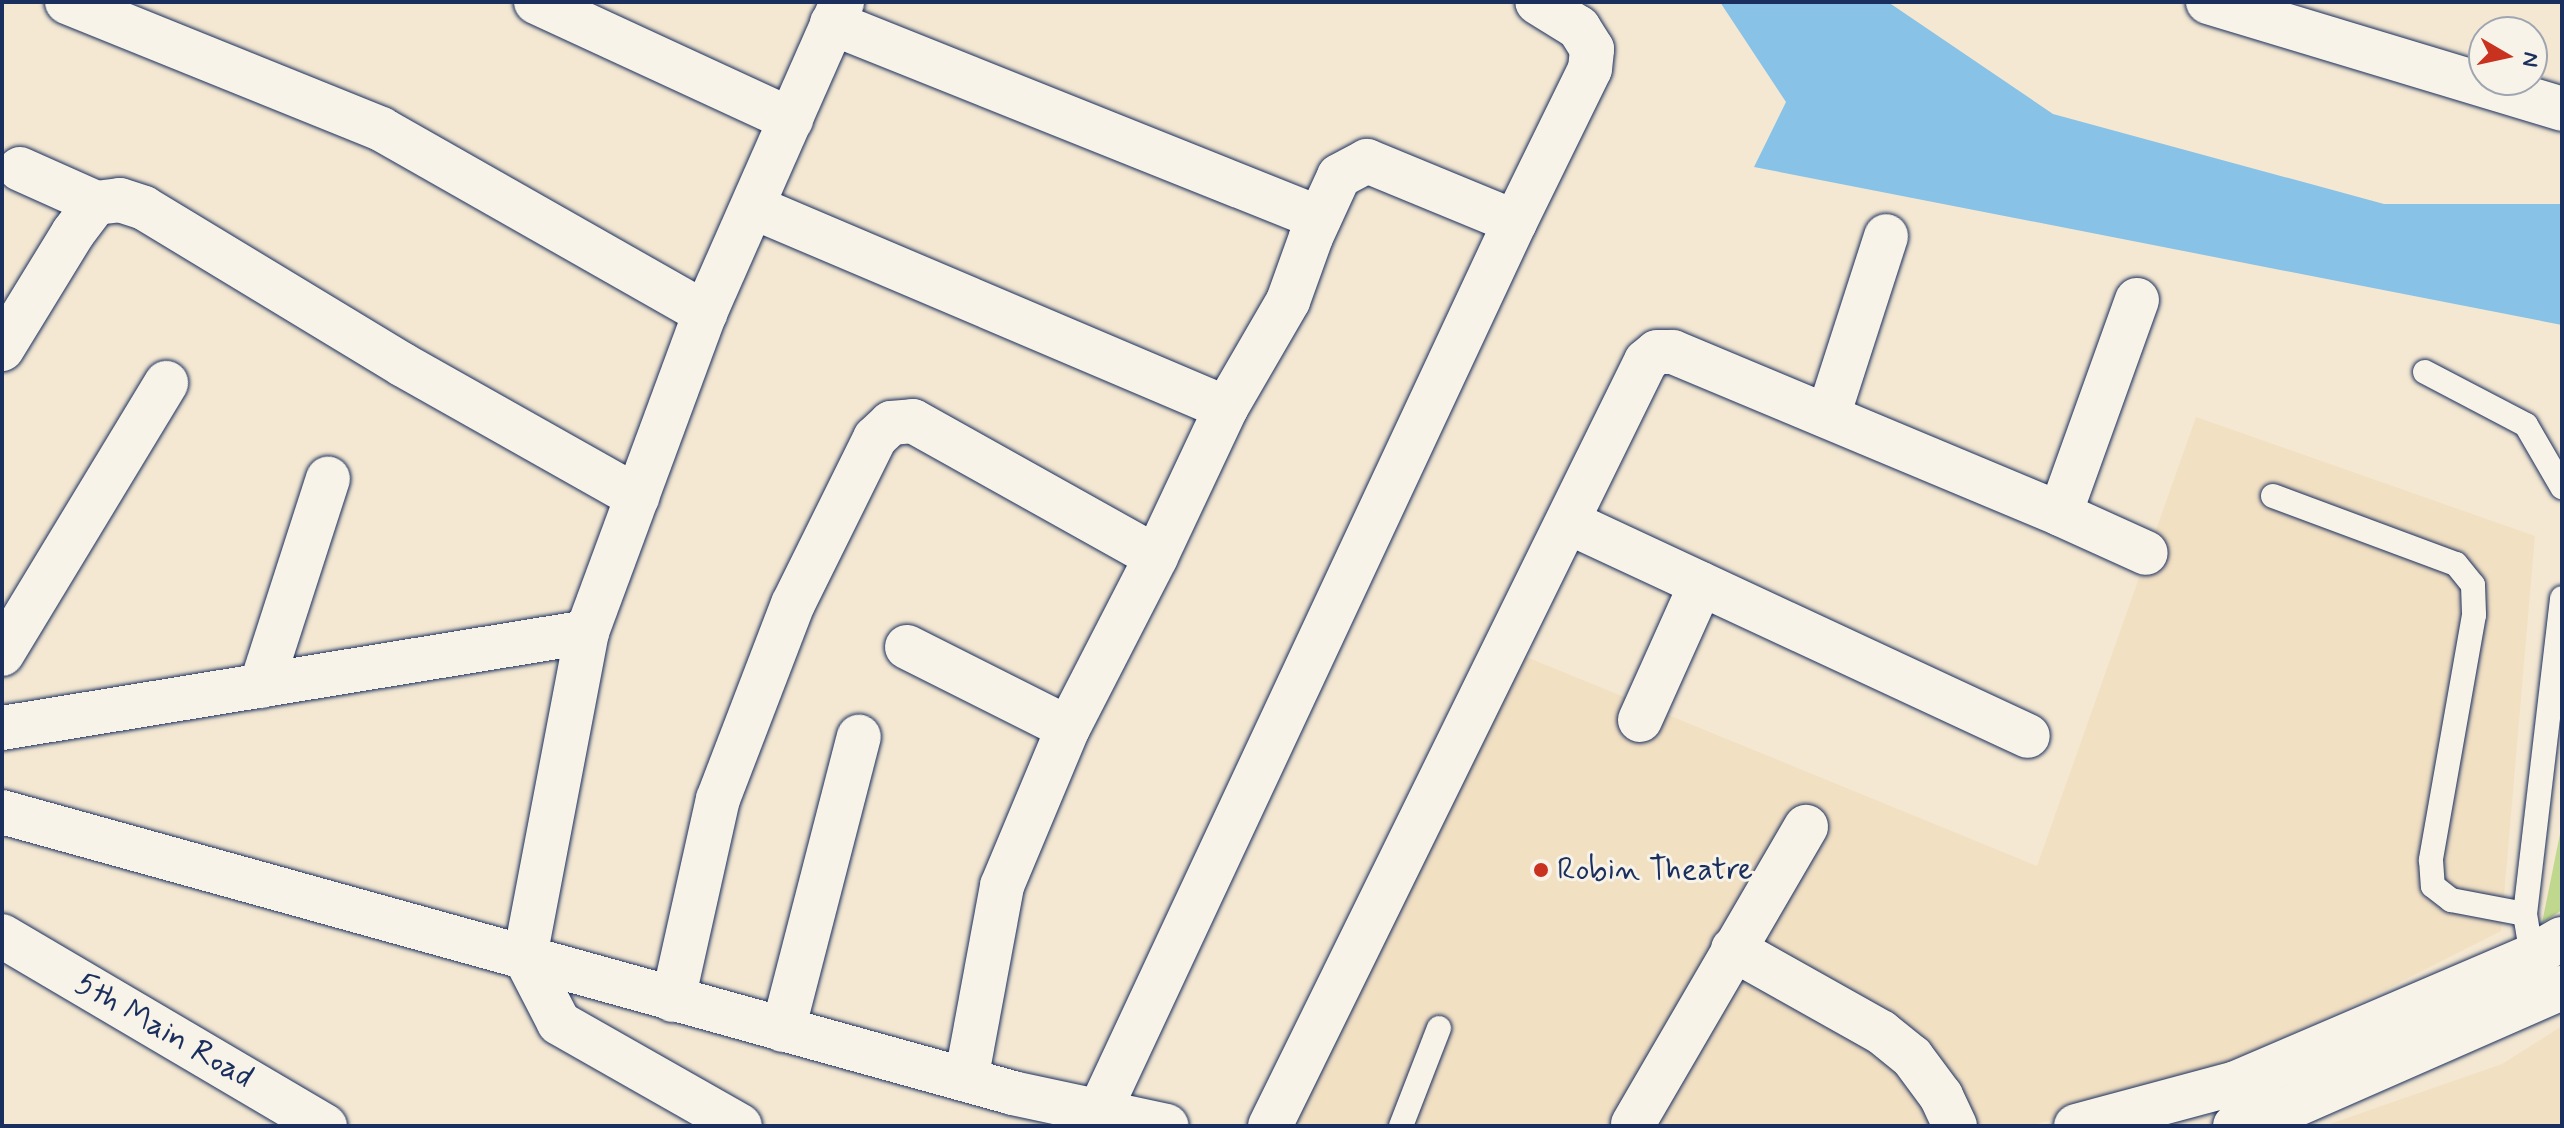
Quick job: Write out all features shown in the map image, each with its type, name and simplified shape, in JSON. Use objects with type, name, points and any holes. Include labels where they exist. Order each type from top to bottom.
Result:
[{"type":"street","points":[[67,2],[381,129],[705,313]]},
{"type":"street","points":[[536,2],[791,120]]},
{"type":"street","points":[[1099,1112],[1515,222],[1590,69],[1592,49],[1579,28],[1537,2]]},
{"type":"street","points":[[2208,2],[2562,109]]},
{"type":"street","points":[[740,1126],[559,1023],[525,957],[587,632],[705,313],[837,12],[1319,218]]},
{"type":"street","points":[[966,1080],[1002,886],[1068,728],[1156,557],[1226,408],[1288,301],[1319,218],[1339,176],[1367,161],[1515,222]]},
{"type":"street","points":[[20,169],[96,203],[120,200],[144,208],[403,365],[637,497]]},
{"type":"street","points":[[2,349],[73,233],[96,203]]},
{"type":"street","points":[[753,207],[1226,408]]},
{"type":"street","points":[[1828,416],[1886,236]]},
{"type":"street","points":[[2060,514],[2137,300]]},
{"type":"street","points":[[1270,1126],[1646,361],[1657,352],[1673,352],[2146,553]]},
{"type":"street","points":[[2,654],[166,383]]},
{"type":"street","points":[[673,1000],[718,799],[793,604],[875,438],[891,423],[913,421],[1156,557]]},
{"type":"street","points":[[261,686],[328,479]]},
{"type":"street","points":[[1568,522],[2028,736]]},
{"type":"street","points":[[1640,720],[1701,584]]},
{"type":"street","points":[[2,728],[587,632]]},
{"type":"street","points":[[907,647],[1068,728]]},
{"type":"street","points":[[783,1030],[859,737]]},
{"type":"street","points":[[2,812],[966,1080],[1167,1126]]},
{"type":"street","points":[[1633,1124],[1806,827]]},
{"type":"street","name":"5th Main Road","points":[[2,936],[325,1126]]},
{"type":"street","points":[[2076,1126],[2236,1083],[2547,947]]},
{"type":"street","points":[[1733,949],[1881,1032],[1912,1057],[1941,1096],[1955,1126]]},
{"type":"street","points":[[2235,1126],[2288,1108],[2562,988]]},
{"type":"lane","points":[[2425,372],[2526,425],[2562,487]]},
{"type":"lane","points":[[2273,496],[2456,564],[2473,585],[2474,615],[2431,860],[2433,886],[2451,900],[2525,914]]},
{"type":"lane","points":[[2547,947],[2525,914],[2562,598]]},
{"type":"lane","points":[[1401,1126],[1439,1028]]},
{"type":"shaded area","points":[[2196,417],[2535,536],[2501,931],[2365,1000],[2172,1088],[2029,1126],[1285,1126],[1519,654],[2037,866]]},
{"type":"shaded area","points":[[2562,1026],[2562,1126],[2324,1126],[2502,1064]]},
{"type":"green space","points":[[2562,824],[2562,910],[2542,923]]},
{"type":"water","points":[[1720,2],[1888,2],[2053,114],[2384,204],[2562,204],[2562,325],[1754,167],[1786,102]]},
{"type":"place","name":"Robin Theatre","points":[[1541,870]]}]
